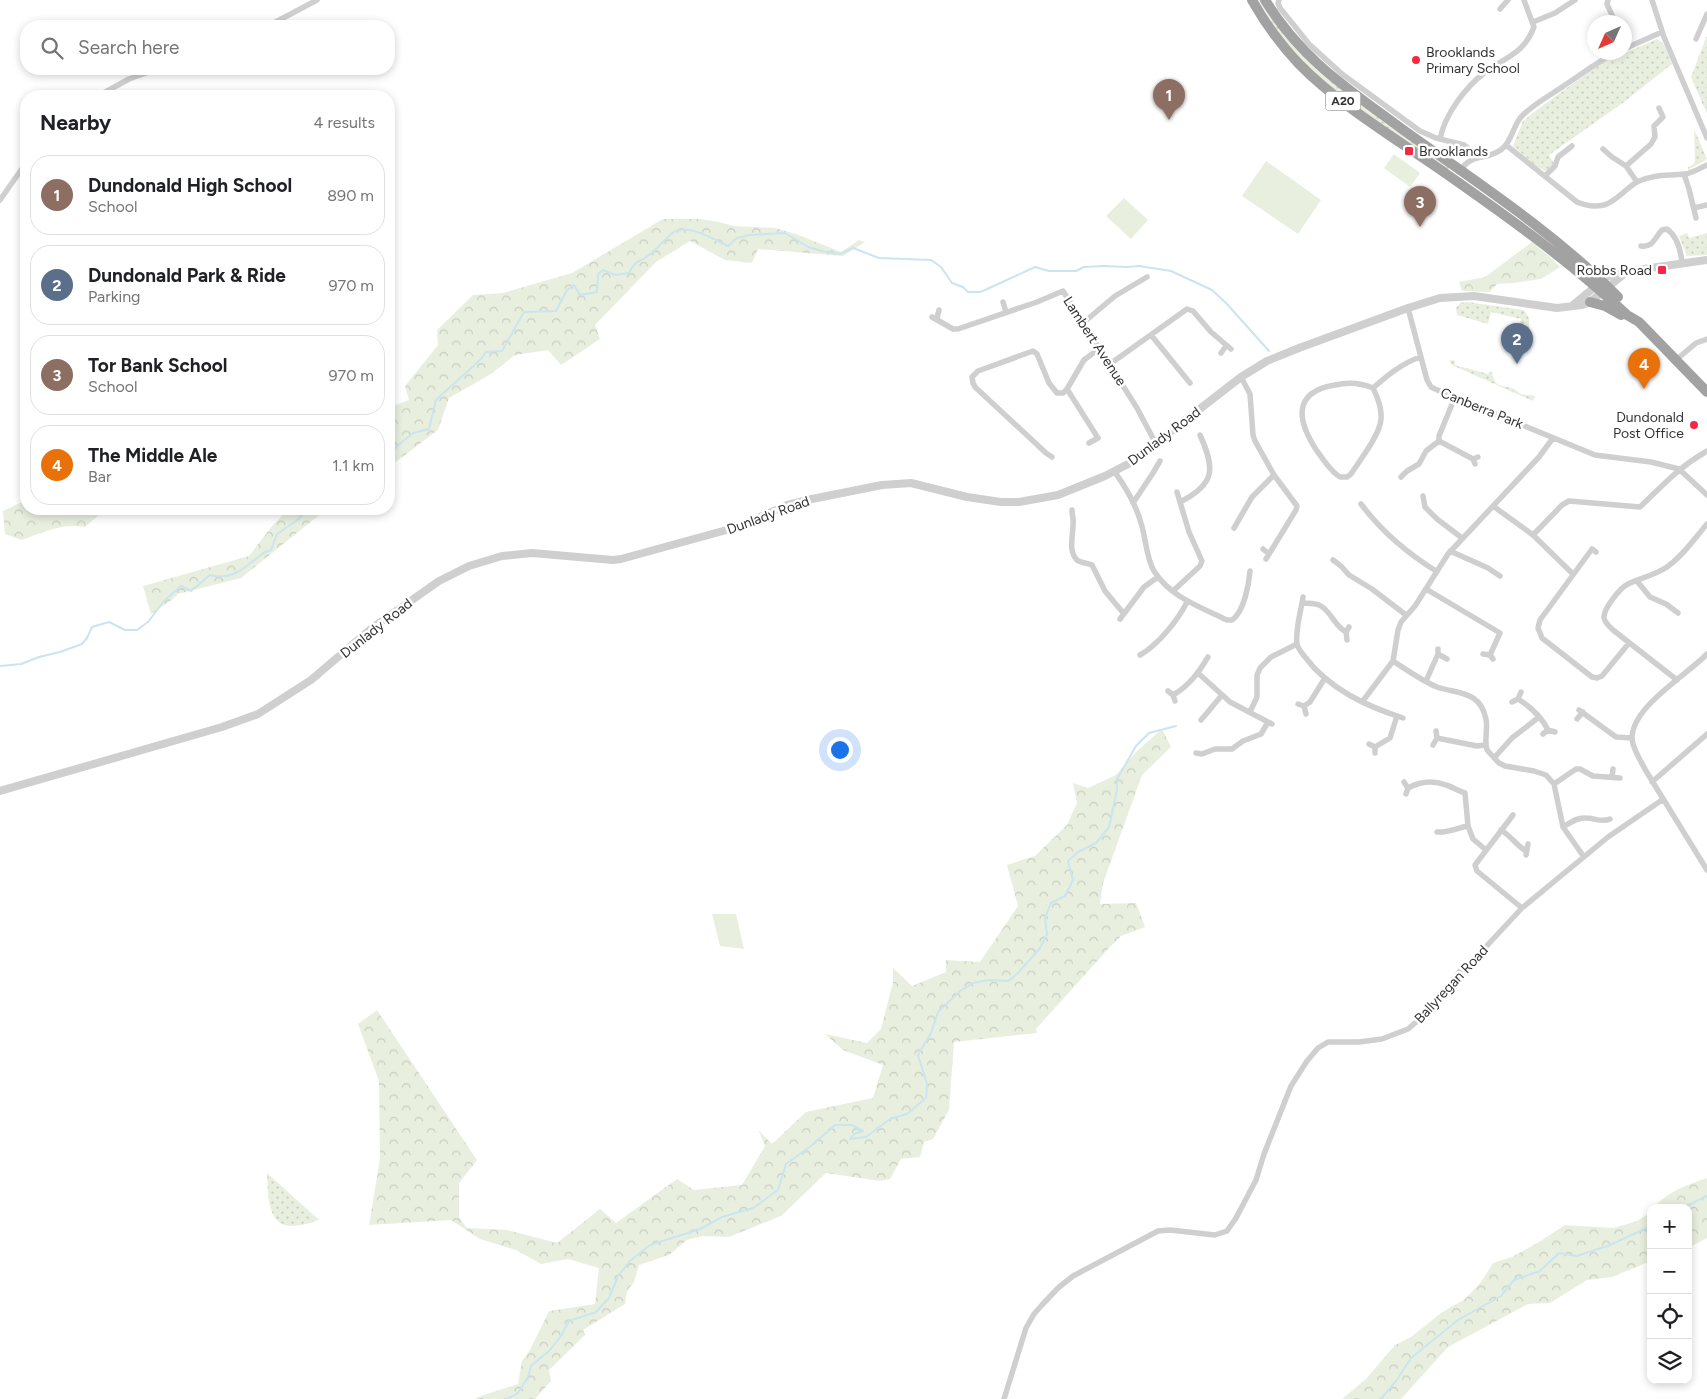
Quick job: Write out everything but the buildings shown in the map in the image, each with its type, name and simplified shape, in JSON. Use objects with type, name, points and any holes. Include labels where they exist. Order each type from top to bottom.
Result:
[{"type":"highway","name":"A20","points":[[1252,0],[1282,44],[1315,78],[1356,110],[1457,175]]},
{"type":"highway","name":"A20","points":[[1265,0],[1289,35],[1323,70],[1546,246],[1602,286],[1627,315],[1639,322],[1707,392]]},
{"type":"highway","points":[[1590,302],[1616,311],[1657,349],[1668,352]]},
{"type":"street","points":[[279,20],[317,0]]},
{"type":"street","points":[[1279,0],[1280,8],[1297,30],[1331,65],[1354,84],[1420,131],[1440,139],[1464,145],[1469,149],[1473,159]]},
{"type":"street","points":[[1500,9],[1508,0]]},
{"type":"street","points":[[1440,139],[1444,124],[1468,88],[1485,72],[1517,53],[1529,40],[1534,27],[1524,0]]},
{"type":"street","points":[[1533,22],[1555,13],[1575,0]]},
{"type":"street","points":[[1608,0],[1607,4],[1612,15]]},
{"type":"street","points":[[1652,0],[1662,32],[1707,138]]},
{"type":"street","points":[[1696,39],[1707,14]]},
{"type":"street","points":[[1632,46],[1662,32]]},
{"type":"street","points":[[1457,175],[1464,165],[1473,159],[1493,155],[1506,145],[1516,125],[1526,113],[1604,60]]},
{"type":"street","points":[[109,90],[140,75]]},
{"type":"street","points":[[1626,166],[1651,144],[1655,137],[1654,126],[1663,117],[1659,108]]},
{"type":"street","points":[[1506,145],[1577,202],[1587,206],[1603,205],[1611,202],[1637,182],[1658,175],[1684,174],[1707,165]]},
{"type":"street","points":[[1545,176],[1555,166],[1558,157],[1572,146]]},
{"type":"street","points":[[1603,149],[1626,166],[1637,182]]},
{"type":"street","points":[[0,200],[20,172]]},
{"type":"street","points":[[1684,174],[1696,218]]},
{"type":"street","points":[[1694,208],[1707,205]]},
{"type":"street","points":[[1641,246],[1646,247],[1650,245],[1662,230],[1667,229],[1674,234],[1681,252],[1682,264]]},
{"type":"street","points":[[1590,302],[1608,276],[1707,260]]},
{"type":"street","points":[[1083,322],[1097,313],[1110,300],[1144,278],[1137,273]]},
{"type":"street","points":[[1573,305],[1602,286]]},
{"type":"street","name":"Lambert Avenue","points":[[940,310],[934,317],[957,329],[1037,302],[1062,291],[1110,364],[1156,444]]},
{"type":"street","name":"Dunlady Road","points":[[0,791],[222,727],[258,714],[311,680],[372,628],[439,581],[469,566],[502,556],[532,553],[613,560],[621,559],[723,531],[747,523],[787,505],[899,483],[987,500],[1019,502],[1058,495],[1130,463],[1241,377],[1280,355],[1408,308],[1440,298],[1460,296],[1560,308],[1590,302]]},
{"type":"street","points":[[1003,302],[1006,312]]},
{"type":"street","name":"Canberra Park","points":[[1408,308],[1420,356],[1431,387],[1595,455],[1651,462],[1679,469]]},
{"type":"street","points":[[1110,364],[1182,312],[1189,309],[1193,311],[1210,332],[1229,348],[1221,353]]},
{"type":"street","points":[[1151,335],[1188,382],[1180,385]]},
{"type":"street","points":[[1676,360],[1696,343],[1707,339]]},
{"type":"street","points":[[1052,457],[1044,455],[975,387],[972,377],[978,371],[1033,350],[1037,354],[1049,383],[1055,391],[1061,393],[1067,389],[1084,360],[1100,348]]},
{"type":"street","points":[[1373,388],[1391,372],[1420,356]]},
{"type":"street","points":[[1241,377],[1250,394],[1255,442],[1274,475],[1297,507],[1268,556],[1263,549]]},
{"type":"street","points":[[1354,383],[1373,388],[1381,408],[1381,419],[1378,429],[1351,474],[1345,478],[1340,477],[1328,465],[1308,434],[1303,419],[1304,405],[1310,394],[1321,388],[1354,383]]},
{"type":"street","points":[[1067,389],[1098,438],[1089,443]]},
{"type":"street","points":[[1401,477],[1419,464],[1426,451],[1439,441],[1439,436],[1455,397]]},
{"type":"street","points":[[1180,502],[1200,490],[1205,484],[1211,464],[1200,435]]},
{"type":"street","points":[[1362,702],[1393,661],[1398,630],[1450,551],[1539,457],[1553,438]]},
{"type":"street","points":[[1439,441],[1475,460]]},
{"type":"street","points":[[1533,535],[1562,505],[1569,501],[1640,507],[1679,469],[1707,451]]},
{"type":"street","points":[[1133,502],[1153,474],[1160,460]]},
{"type":"street","points":[[1679,469],[1707,495]]},
{"type":"street","points":[[1114,471],[1133,502],[1141,521],[1150,564],[1158,577],[1172,591],[1187,602],[1227,620],[1232,620],[1237,615],[1244,599],[1249,585],[1250,571]]},
{"type":"street","points":[[1230,518],[1235,525],[1258,490],[1274,475]]},
{"type":"street","points":[[1172,591],[1200,566],[1202,561],[1189,532],[1178,492]]},
{"type":"street","points":[[1423,496],[1425,508],[1462,538]]},
{"type":"street","points":[[1361,504],[1374,522],[1397,544],[1436,572]]},
{"type":"street","points":[[1492,506],[1533,535],[1573,574]]},
{"type":"street","points":[[1070,514],[1074,525],[1071,540],[1076,559],[1092,565],[1105,591],[1122,616],[1144,587],[1158,577]]},
{"type":"street","points":[[1677,680],[1608,625],[1605,622],[1604,614],[1606,607],[1622,588],[1669,566],[1707,524]]},
{"type":"street","points":[[1596,552],[1592,549],[1540,620],[1538,628],[1540,636],[1592,677],[1598,678],[1602,676],[1629,642]]},
{"type":"street","points":[[1450,551],[1488,568],[1500,576]]},
{"type":"street","points":[[1331,560],[1406,616]]},
{"type":"street","points":[[1086,571],[1093,568]]},
{"type":"street","points":[[1637,581],[1650,598],[1666,604],[1678,613]]},
{"type":"street","points":[[1426,589],[1500,633],[1489,656]]},
{"type":"street","points":[[1347,640],[1348,630],[1337,626],[1328,612],[1322,607],[1303,600],[1297,644],[1311,664],[1325,678],[1362,702],[1400,717],[1390,738],[1373,748]]},
{"type":"street","points":[[1148,659],[1142,654],[1177,619],[1187,602]]},
{"type":"street","points":[[1250,712],[1257,697],[1257,675],[1260,668],[1272,657],[1297,644]]},
{"type":"street","points":[[1426,681],[1438,652],[1447,658]]},
{"type":"street","points":[[1707,654],[1648,706],[1637,722],[1632,738],[1637,754],[1662,800],[1707,870]]},
{"type":"street","points":[[1168,691],[1174,698],[1198,673],[1208,657]]},
{"type":"street","points":[[1393,661],[1438,687],[1464,693],[1474,698],[1481,706],[1486,719],[1485,745],[1487,750],[1505,766],[1546,775],[1554,784],[1563,827],[1584,857]]},
{"type":"street","points":[[1198,673],[1230,702],[1270,723],[1261,734],[1255,738],[1243,741],[1232,749],[1215,749],[1200,755]]},
{"type":"street","points":[[1306,714],[1301,705],[1310,702],[1325,678]]},
{"type":"street","points":[[1521,692],[1515,700],[1529,705],[1552,731],[1543,734]]},
{"type":"street","points":[[1201,720],[1222,695]]},
{"type":"street","points":[[1577,719],[1581,711],[1616,737],[1632,738]]},
{"type":"street","points":[[1494,758],[1512,738],[1539,717]]},
{"type":"street","points":[[1433,745],[1436,734],[1477,746],[1485,745]]},
{"type":"street","points":[[1652,782],[1707,734]]},
{"type":"street","points":[[1554,784],[1576,769],[1580,769],[1593,776],[1620,778]]},
{"type":"street","points":[[1612,777],[1613,770]]},
{"type":"street","points":[[1404,782],[1407,791],[1415,784],[1427,782],[1447,785],[1454,790],[1465,793],[1468,826],[1473,839],[1486,850]]},
{"type":"street","name":"Ballyregan Road","points":[[1004,1399],[1029,1321],[1042,1304],[1073,1276],[1158,1231],[1170,1230],[1215,1235],[1227,1231],[1256,1180],[1264,1154],[1291,1086],[1313,1052],[1328,1042],[1372,1041],[1392,1036],[1408,1029],[1430,1011],[1459,972],[1481,952],[1522,908],[1608,837],[1662,800]]},
{"type":"street","points":[[1512,815],[1475,864],[1475,868],[1522,908]]},
{"type":"street","points":[[1563,827],[1584,817],[1607,822]]},
{"type":"street","points":[[1436,832],[1445,833],[1468,826]]},
{"type":"street","points":[[1501,830],[1510,836],[1518,846],[1527,850]]},
{"type":"street","points":[[1445,833],[1445,840]]},
{"type":"green space","points":[[1258,0],[1260,0],[1305,58],[1318,71],[1353,99],[1450,167],[1447,171],[1351,103],[1311,71],[1283,39]]},
{"type":"green space","points":[[1707,35],[1707,114],[1691,77]]},
{"type":"green space","points":[[1657,39],[1665,46],[1672,64],[1624,102],[1549,155],[1554,164],[1549,170],[1545,171],[1535,165],[1513,146],[1523,121],[1600,64],[1609,60],[1632,60],[1632,50]]},
{"type":"green space","points":[[1694,129],[1707,159],[1688,170],[1688,167],[1694,164],[1695,160]]},
{"type":"green space","points":[[1394,154],[1420,173],[1410,187],[1384,168]]},
{"type":"green space","points":[[1266,161],[1321,200],[1298,234],[1242,196]]},
{"type":"green space","points":[[1124,198],[1148,220],[1131,239],[1106,216]]},
{"type":"green space","points":[[663,219],[700,219],[734,226],[775,228],[796,234],[841,252],[859,240],[865,242],[843,256],[758,249],[752,263],[725,260],[690,241],[656,262],[595,325],[600,339],[561,365],[548,350],[515,355],[491,374],[449,398],[438,430],[395,462],[395,407],[409,400],[405,386],[438,345],[437,330],[473,295],[503,293],[572,273]]},
{"type":"green space","points":[[1687,233],[1689,238],[1707,233],[1707,255],[1686,256],[1679,236]]},
{"type":"green space","points":[[1532,242],[1560,267],[1541,279],[1497,284],[1490,292],[1462,291],[1459,282],[1485,277]]},
{"type":"green space","points":[[1467,302],[1524,310],[1529,318],[1529,334],[1524,334],[1526,324],[1520,324],[1521,319],[1491,312],[1488,324],[1457,315],[1456,308],[1460,303]]},
{"type":"green space","points":[[1453,360],[1455,365],[1488,374],[1490,371],[1492,372],[1496,383],[1512,388],[1520,394],[1535,396],[1533,401],[1454,366],[1449,361]]},
{"type":"green space","points":[[20,503],[20,515],[99,515],[85,527],[61,527],[22,540],[5,534],[3,511]]},
{"type":"green space","points":[[283,515],[318,515],[241,578],[178,594],[151,614],[143,586],[249,556]]},
{"type":"green space","points":[[1162,729],[1171,747],[1142,775],[1103,883],[1100,904],[1136,903],[1145,927],[1121,936],[1036,1029],[1037,1033],[954,1042],[949,1110],[933,1139],[924,1142],[920,1157],[901,1159],[890,1179],[880,1181],[826,1173],[781,1216],[729,1237],[703,1236],[687,1240],[669,1255],[639,1265],[634,1282],[627,1291],[625,1304],[583,1330],[585,1335],[549,1370],[551,1381],[535,1399],[475,1399],[518,1384],[522,1361],[530,1350],[549,1311],[595,1304],[599,1268],[568,1259],[541,1264],[516,1250],[480,1239],[451,1220],[369,1225],[380,1159],[379,1081],[358,1024],[377,1010],[477,1160],[459,1183],[459,1217],[467,1228],[507,1230],[557,1243],[600,1209],[616,1223],[677,1179],[694,1190],[742,1185],[765,1146],[759,1131],[772,1144],[806,1112],[873,1098],[883,1065],[843,1050],[825,1034],[867,1043],[881,1029],[893,982],[893,968],[912,986],[946,972],[946,960],[980,962],[1018,906],[1007,865],[1035,856],[1067,825],[1077,803],[1073,783],[1088,788],[1116,775],[1137,751]]},
{"type":"green space","points":[[712,914],[736,914],[744,949],[720,946]]},
{"type":"green space","points":[[267,1173],[319,1220],[291,1226],[277,1220],[268,1197]]},
{"type":"green space","points":[[1707,1178],[1707,1238],[1692,1246],[1692,1204],[1657,1204],[1671,1193]]},
{"type":"green space","points":[[1647,1215],[1647,1263],[1612,1277],[1587,1280],[1550,1303],[1528,1304],[1448,1347],[1401,1399],[1342,1399],[1366,1379],[1395,1345],[1411,1337],[1441,1313],[1465,1299],[1481,1282],[1493,1263],[1512,1257],[1565,1225],[1614,1228],[1637,1221]]},
{"type":"waterway","points":[[395,448],[413,433],[429,429],[436,400],[481,359],[486,352],[502,351],[524,312],[556,311],[567,290],[574,285],[580,295],[597,292],[598,274],[603,270],[615,275],[629,273],[636,263],[648,256],[670,235],[680,230],[701,233],[728,246],[737,238],[750,235],[785,233],[808,247],[822,251],[840,254],[853,248],[879,258],[931,260],[941,267],[952,283],[963,287],[968,292],[980,292],[1035,267],[1049,271],[1076,271],[1084,267],[1139,266],[1171,271],[1212,290],[1269,351]]},
{"type":"waterway","points":[[0,666],[21,664],[82,644],[92,627],[109,622],[125,630],[137,630],[148,622],[164,601],[181,586],[191,591],[210,575],[218,577],[233,574],[246,567],[265,552],[271,550],[277,534],[299,519],[301,515]]},
{"type":"waterway","points":[[507,1399],[518,1393],[528,1377],[531,1366],[549,1351],[561,1336],[569,1321],[596,1312],[609,1298],[618,1276],[630,1261],[650,1245],[700,1229],[722,1217],[753,1208],[778,1190],[786,1164],[835,1125],[852,1125],[863,1131],[854,1134],[850,1139],[866,1137],[890,1119],[907,1114],[926,1098],[927,1084],[918,1055],[931,1033],[938,1012],[960,991],[973,983],[988,980],[1008,981],[1017,974],[1040,948],[1047,934],[1045,918],[1051,903],[1065,896],[1073,880],[1068,861],[1078,852],[1096,843],[1109,827],[1117,790],[1117,779],[1136,746],[1149,733],[1176,726]]},
{"type":"waterway","points":[[1691,1204],[1707,1196]]},
{"type":"waterway","points":[[1381,1399],[1411,1358],[1458,1320],[1501,1296],[1514,1280],[1540,1271],[1559,1253],[1577,1256],[1610,1245],[1647,1228]]},
{"type":"place","name":"Brooklands Primary School","points":[[1416,60]]},
{"type":"place","name":"Dundonald High School","points":[[1169,120]]},
{"type":"place","name":"Brooklands","points":[[1409,151]]},
{"type":"place","name":"Tor Bank School","points":[[1420,227]]},
{"type":"place","name":"Robbs Road","points":[[1662,270]]},
{"type":"place","name":"Dundonald Park & Ride","points":[[1517,364]]},
{"type":"place","name":"The Middle Ale","points":[[1644,389]]},
{"type":"place","name":"Dundonald Post Office","points":[[1694,425]]}]
